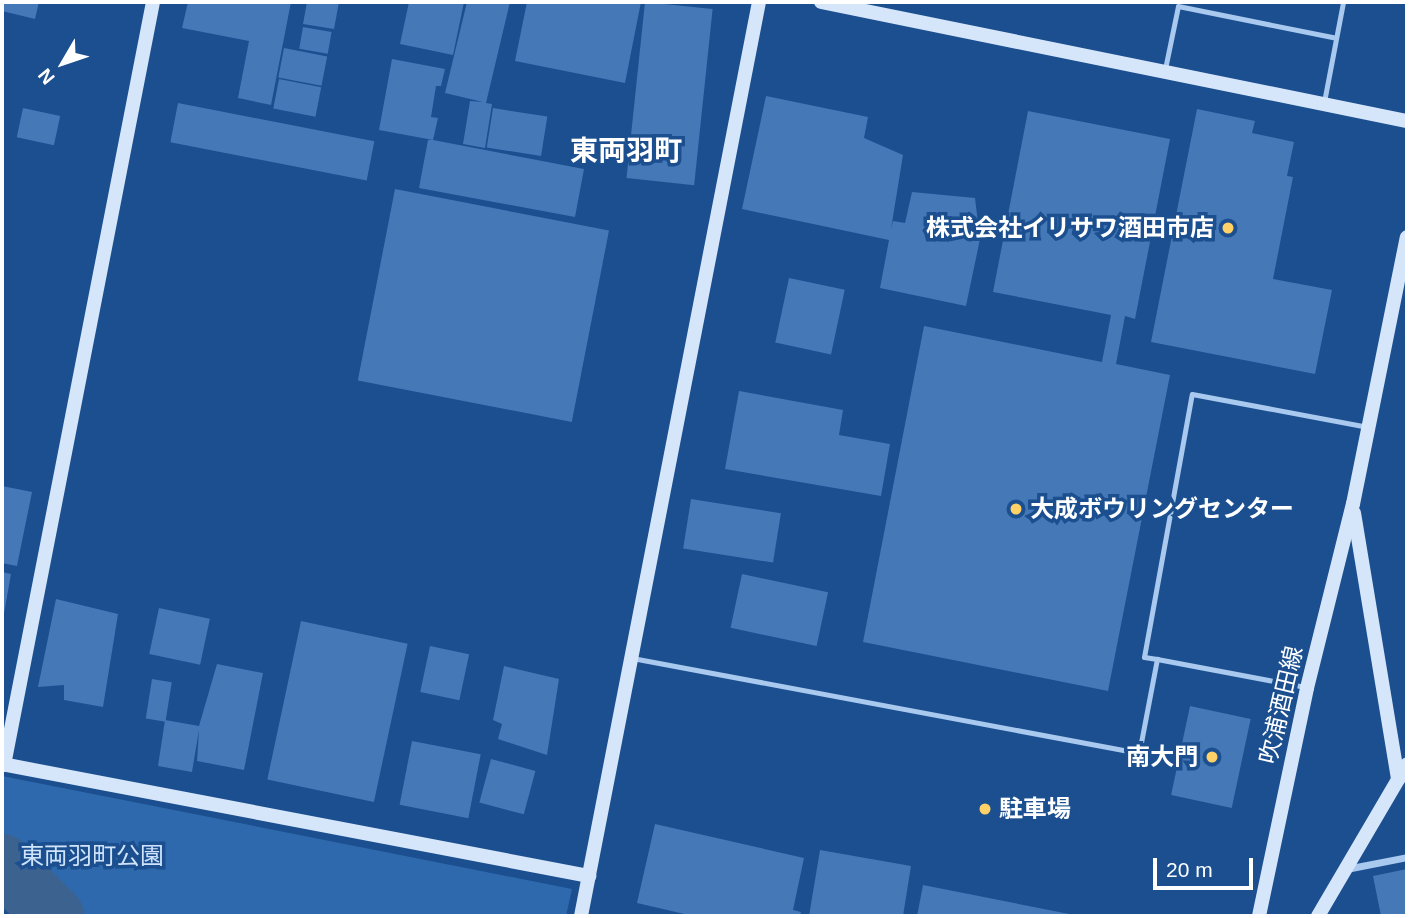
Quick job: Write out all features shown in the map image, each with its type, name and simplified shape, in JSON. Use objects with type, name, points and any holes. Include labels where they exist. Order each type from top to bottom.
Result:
[{"type":"street","points":[[153,2],[3,765],[589,876]]},
{"type":"street","points":[[581,916],[760,2]]},
{"type":"street","points":[[821,2],[1165,73],[1324,102],[1407,121]]},
{"type":"street","name":"吹浦酒田線","points":[[1259,916],[1307,688],[1353,505],[1407,237]]},
{"type":"street","name":"吹浦酒田線","points":[[1353,505],[1398,779]]},
{"type":"street","points":[[1318,916],[1407,764]]},
{"type":"street","points":[[1346,869],[1407,857]]},
{"type":"lane","points":[[1324,102],[1343,2]]},
{"type":"lane","points":[[1165,73],[1178,6],[1336,38]]},
{"type":"lane","points":[[1307,688],[1144,657],[1192,394],[1368,427]]},
{"type":"lane","points":[[632,658],[1139,753],[1157,659]]},
{"type":"green space","name":"東両羽町公園","points":[[2,776],[572,889],[566,916],[65,916],[2,851]]},
{"type":"building","points":[[2,2],[39,2],[35,19],[2,11]]},
{"type":"building","points":[[188,2],[291,2],[271,105],[238,98],[249,41],[182,28]]},
{"type":"building","points":[[307,2],[339,2],[334,29],[303,24]]},
{"type":"building","points":[[409,2],[464,2],[453,55],[400,44]]},
{"type":"building","points":[[467,2],[510,2],[486,103],[492,104],[485,148],[463,144],[470,101],[483,102],[445,93]]},
{"type":"building","points":[[527,2],[641,2],[625,83],[515,61]]},
{"type":"building","points":[[645,2],[713,9],[694,185],[626,178]]},
{"type":"building","points":[[303,27],[332,32],[328,54],[299,49]]},
{"type":"building","points":[[284,48],[327,56],[321,86],[278,77]]},
{"type":"building","points":[[392,59],[445,69],[441,86],[436,86],[431,117],[438,118],[433,140],[379,130]]},
{"type":"building","points":[[279,79],[321,87],[315,117],[273,108]]},
{"type":"building","points":[[766,96],[868,117],[864,138],[903,155],[891,229],[893,221],[905,223],[912,192],[975,198],[980,239],[966,306],[880,288],[889,240],[742,209]]},
{"type":"building","points":[[178,103],[374,141],[367,180],[170,142]]},
{"type":"building","points":[[23,108],[60,116],[54,145],[17,137]]},
{"type":"building","points":[[493,108],[547,117],[541,156],[487,148]]},
{"type":"building","name":"株式会社イリサワ酒田市店","points":[[1197,109],[1255,121],[1252,133],[1294,142],[1287,176],[1293,177],[1273,279],[1332,290],[1315,374],[1151,342]]},
{"type":"building","name":"大成ボウリングセンター","points":[[1028,111],[1170,139],[1135,319],[1125,316],[1116,364],[1170,375],[1108,691],[863,642],[924,326],[1102,362],[1111,315],[993,292]]},
{"type":"building","points":[[428,140],[584,169],[575,217],[419,188]]},
{"type":"building","points":[[395,189],[609,231],[572,422],[358,380]]},
{"type":"building","points":[[789,278],[845,290],[831,354],[775,343]]},
{"type":"building","points":[[739,391],[843,410],[839,435],[890,444],[881,496],[725,469]]},
{"type":"building","points":[[2,486],[32,492],[17,566],[2,563]]},
{"type":"building","points":[[691,499],[781,513],[773,563],[683,548]]},
{"type":"building","points":[[2,572],[11,574],[3,619],[2,618]]},
{"type":"building","points":[[742,574],[828,592],[817,646],[731,628]]},
{"type":"building","points":[[56,599],[118,614],[103,707],[64,700],[64,685],[38,687]]},
{"type":"building","points":[[159,608],[210,619],[200,665],[149,654]]},
{"type":"building","points":[[301,621],[408,644],[374,802],[267,779]]},
{"type":"building","points":[[430,646],[469,654],[459,700],[420,692]]},
{"type":"building","points":[[217,664],[263,673],[244,770],[197,761],[199,730],[192,772],[158,766],[165,720],[199,726]]},
{"type":"building","points":[[504,666],[559,679],[547,755],[498,739],[502,724],[493,720]]},
{"type":"building","points":[[152,679],[172,682],[165,722],[146,719]]},
{"type":"building","name":"南大門","points":[[1190,706],[1251,719],[1232,808],[1171,795]]},
{"type":"building","points":[[412,741],[481,754],[468,818],[400,805]]},
{"type":"building","points":[[491,759],[535,771],[524,814],[479,802]]},
{"type":"building","points":[[655,824],[804,858],[793,910],[801,912],[800,916],[693,916],[637,903]]},
{"type":"building","points":[[820,850],[911,866],[903,916],[809,916]]},
{"type":"building","points":[[1407,869],[1407,916],[1381,916],[1373,876]]},
{"type":"building","points":[[923,885],[1074,915],[1074,916],[917,916]]},
{"type":"waterway","points":[[2,864],[54,916]]},
{"type":"place","name":"株式会社イリサワ酒田市店","points":[[1228,228]]},
{"type":"place","name":"大成ボウリングセンター","points":[[1016,509]]},
{"type":"place","name":"南大門","points":[[1212,757]]},
{"type":"place","name":"駐車場","points":[[985,809]]},
{"type":"district","name":"東両羽町","points":[[626,151]]}]
